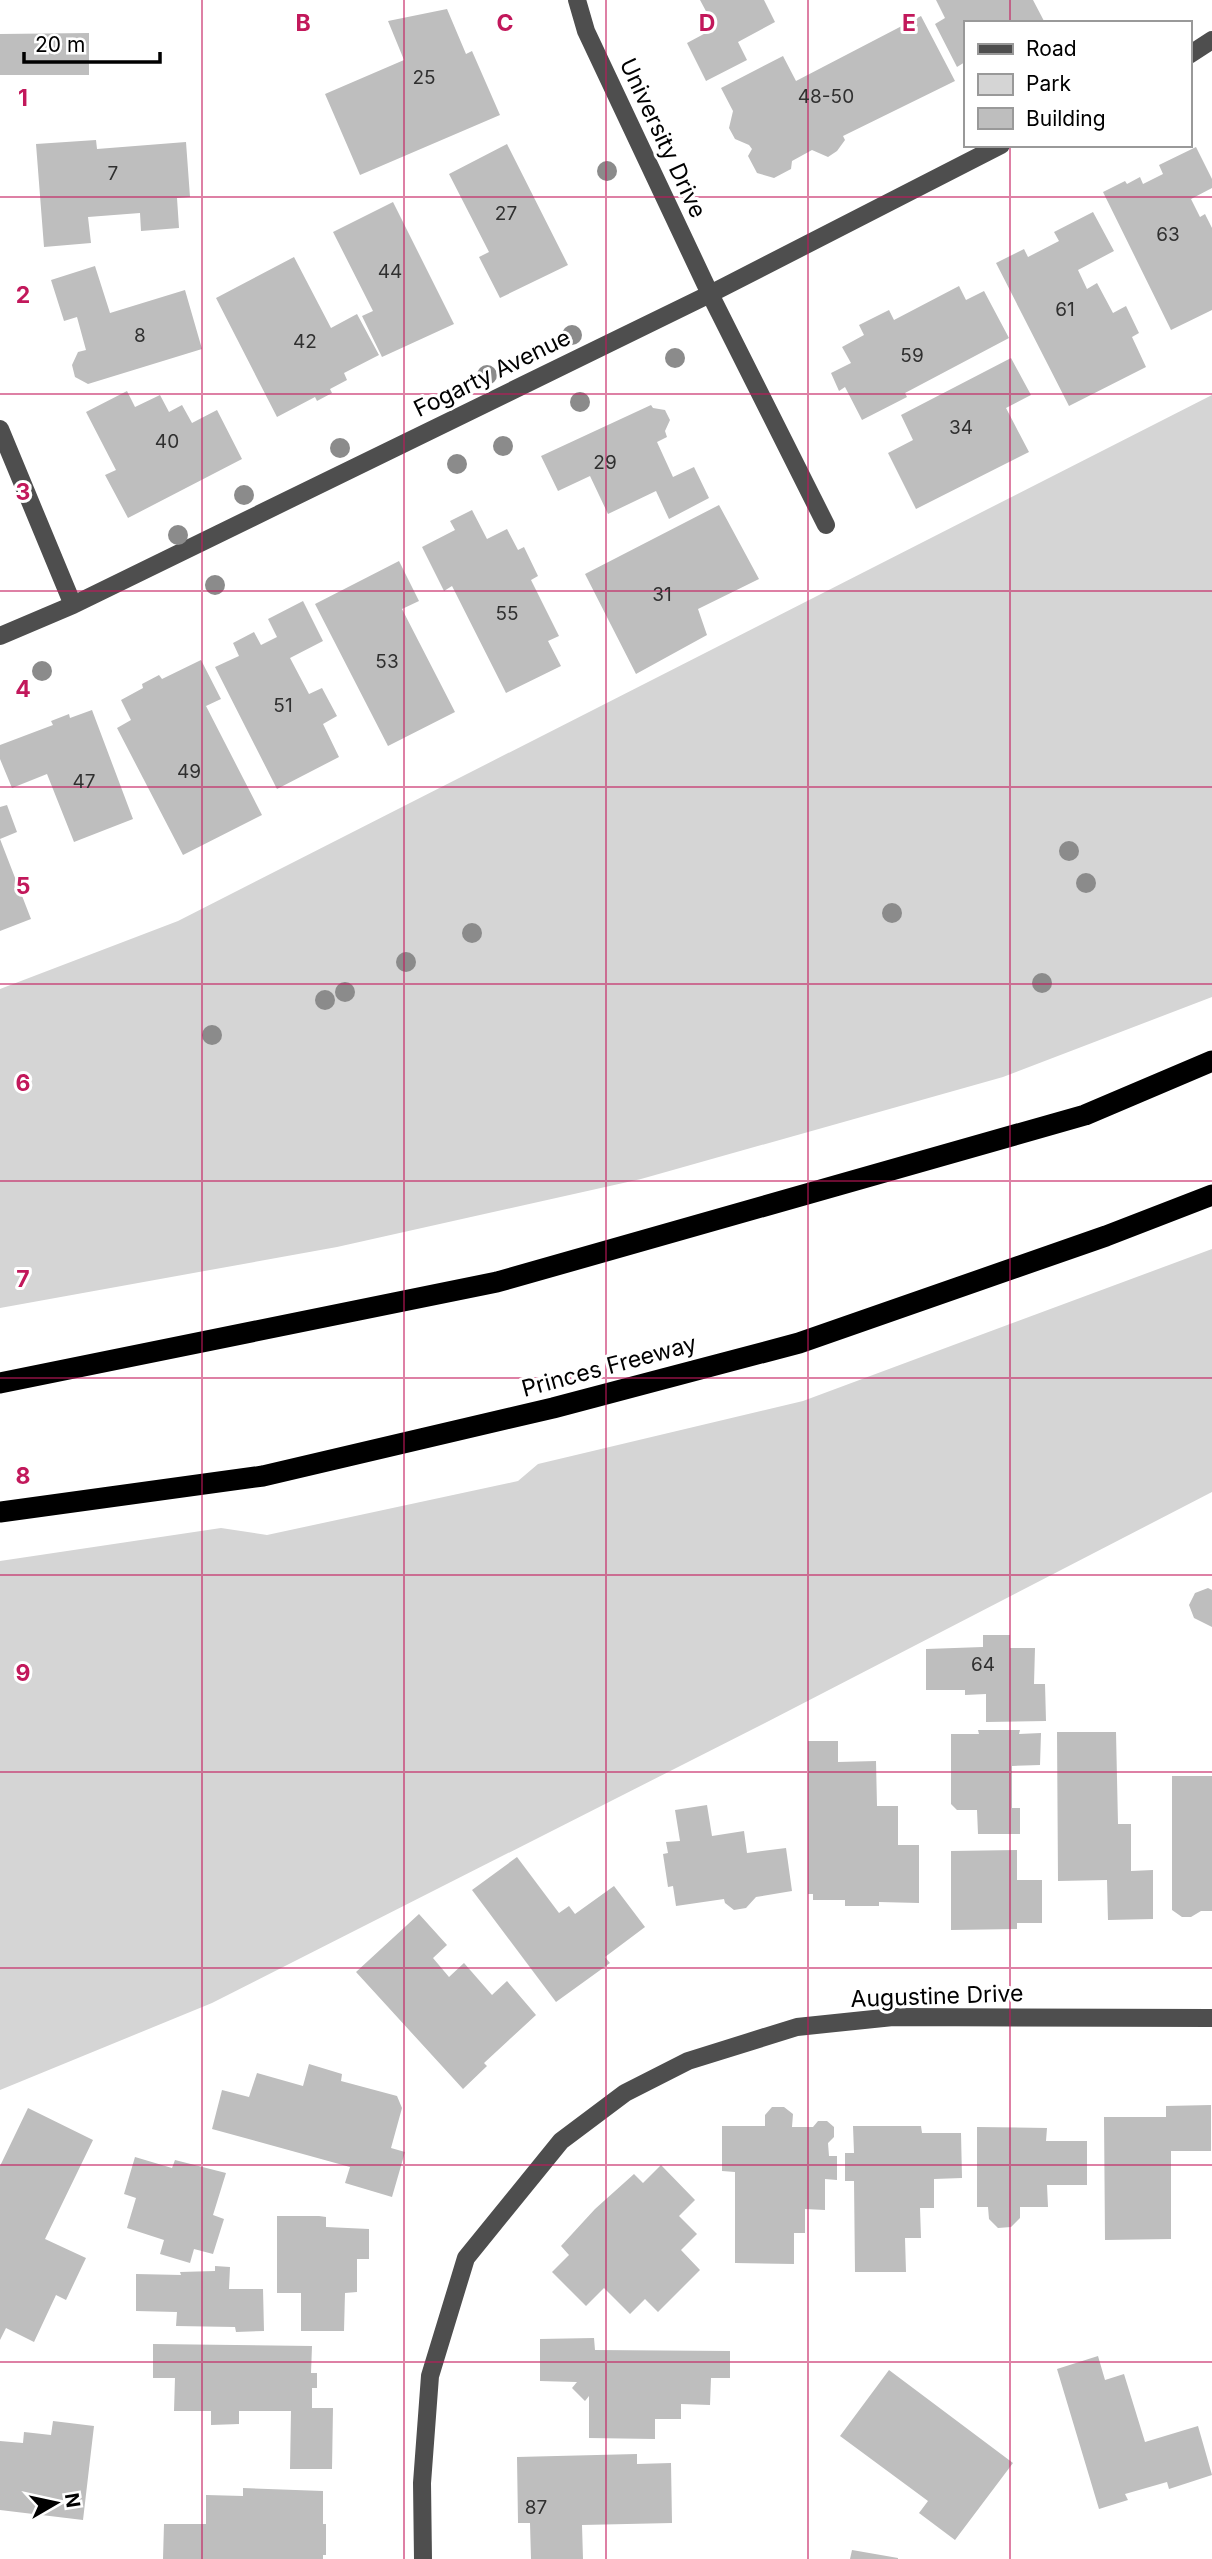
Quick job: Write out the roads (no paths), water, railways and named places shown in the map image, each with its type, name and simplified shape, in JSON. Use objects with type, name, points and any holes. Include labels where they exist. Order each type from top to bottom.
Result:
[{"type":"highway","points":[[0,1383],[497,1282],[1085,1115],[1212,1061]]},
{"type":"highway","name":"Princes Freeway","points":[[0,1512],[263,1476],[553,1408],[799,1343],[1105,1236],[1212,1195]]},
{"type":"street","name":"University Drive","points":[[577,0],[586,31],[710,294],[826,525]]},
{"type":"street","points":[[1191,54],[1212,40]]},
{"type":"street","name":"Fogarty Avenue","points":[[0,636],[74,605],[710,294],[997,147]]},
{"type":"street","points":[[0,429],[74,605]]},
{"type":"street","name":"Augustine Drive","points":[[423,2559],[422,2483],[430,2376],[466,2258],[561,2141],[625,2093],[688,2061],[797,2028],[892,2017],[1212,2018]]}]
